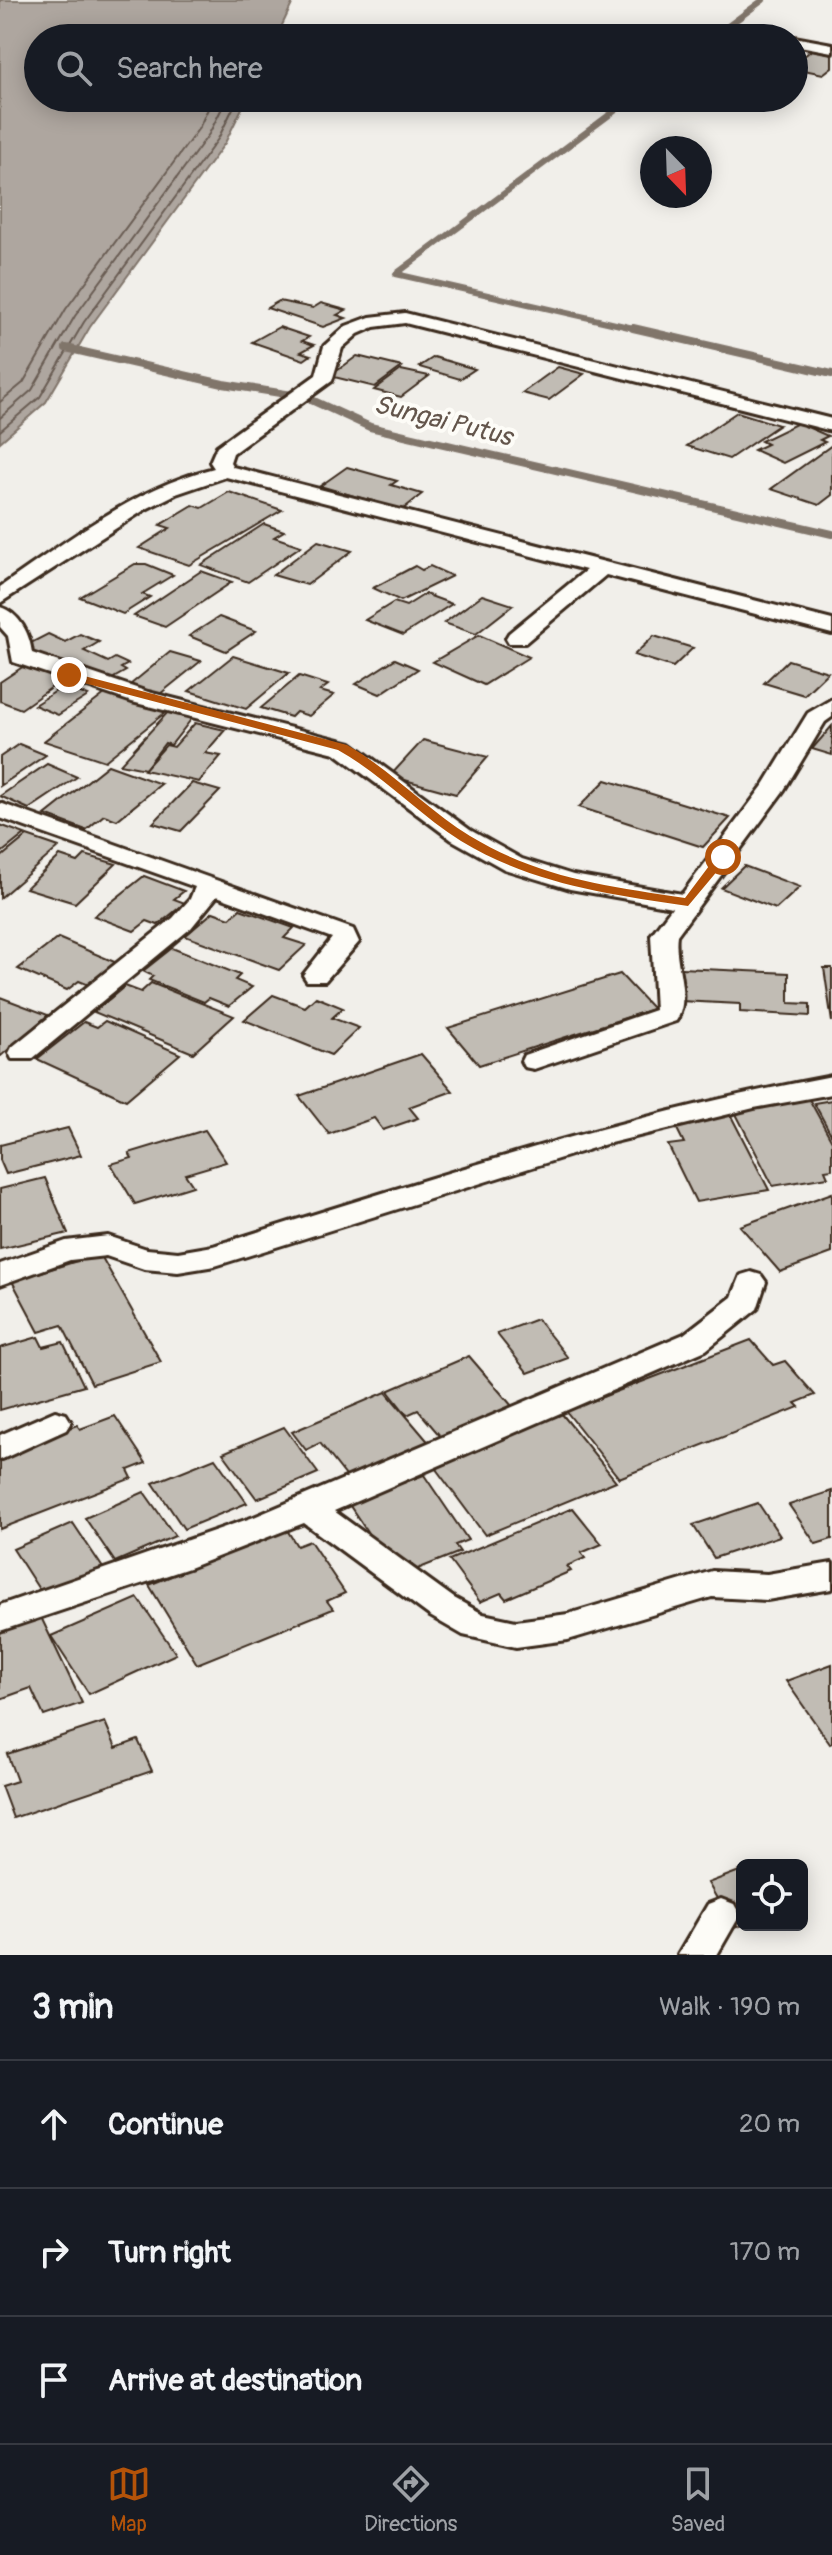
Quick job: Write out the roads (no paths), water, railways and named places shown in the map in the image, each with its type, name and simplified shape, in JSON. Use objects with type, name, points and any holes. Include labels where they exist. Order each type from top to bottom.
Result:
[{"type":"street","points":[[808,43],[832,48]]},
{"type":"street","points":[[808,47],[812,44]]},
{"type":"street","points":[[226,471],[220,462],[224,450],[325,377],[333,346],[352,330],[370,322],[405,318],[832,425]]},
{"type":"street","points":[[0,597],[87,537],[187,481],[226,471],[832,627]]},
{"type":"street","points":[[517,638],[603,567]]},
{"type":"street","points":[[0,614],[19,635],[21,657],[46,667],[115,690],[343,748],[365,761],[463,837],[514,865],[579,886],[688,902]]},
{"type":"street","points":[[534,1061],[667,1015],[671,1004],[660,948],[664,935],[776,785],[816,718],[832,706]]},
{"type":"street","points":[[0,810],[344,934],[346,942],[316,975]]},
{"type":"street","points":[[22,1053],[182,923],[202,902],[209,884]]},
{"type":"street","points":[[0,1275],[66,1251],[108,1246],[144,1259],[178,1262],[215,1256],[615,1132],[747,1098],[832,1085]]},
{"type":"street","points":[[0,1618],[117,1583],[310,1511],[695,1342],[746,1302],[751,1282]]},
{"type":"street","points":[[0,1448],[55,1422]]},
{"type":"street","points":[[310,1511],[442,1607],[475,1626],[516,1634],[568,1627],[712,1584],[767,1587],[832,1576]]},
{"type":"street","points":[[697,1955],[721,1915]]},
{"type":"water","points":[[0,0],[294,0],[283,24],[24,24],[24,112],[240,112],[225,143],[90,327],[46,402],[0,442]]},
{"type":"waterway","points":[[731,24],[763,0]]},
{"type":"waterway","points":[[613,112],[396,274],[642,330]]},
{"type":"waterway","points":[[633,328],[832,374]]},
{"type":"waterway","name":"Sungai Putus","points":[[66,348],[223,384],[305,397],[370,427],[832,534]]}]
